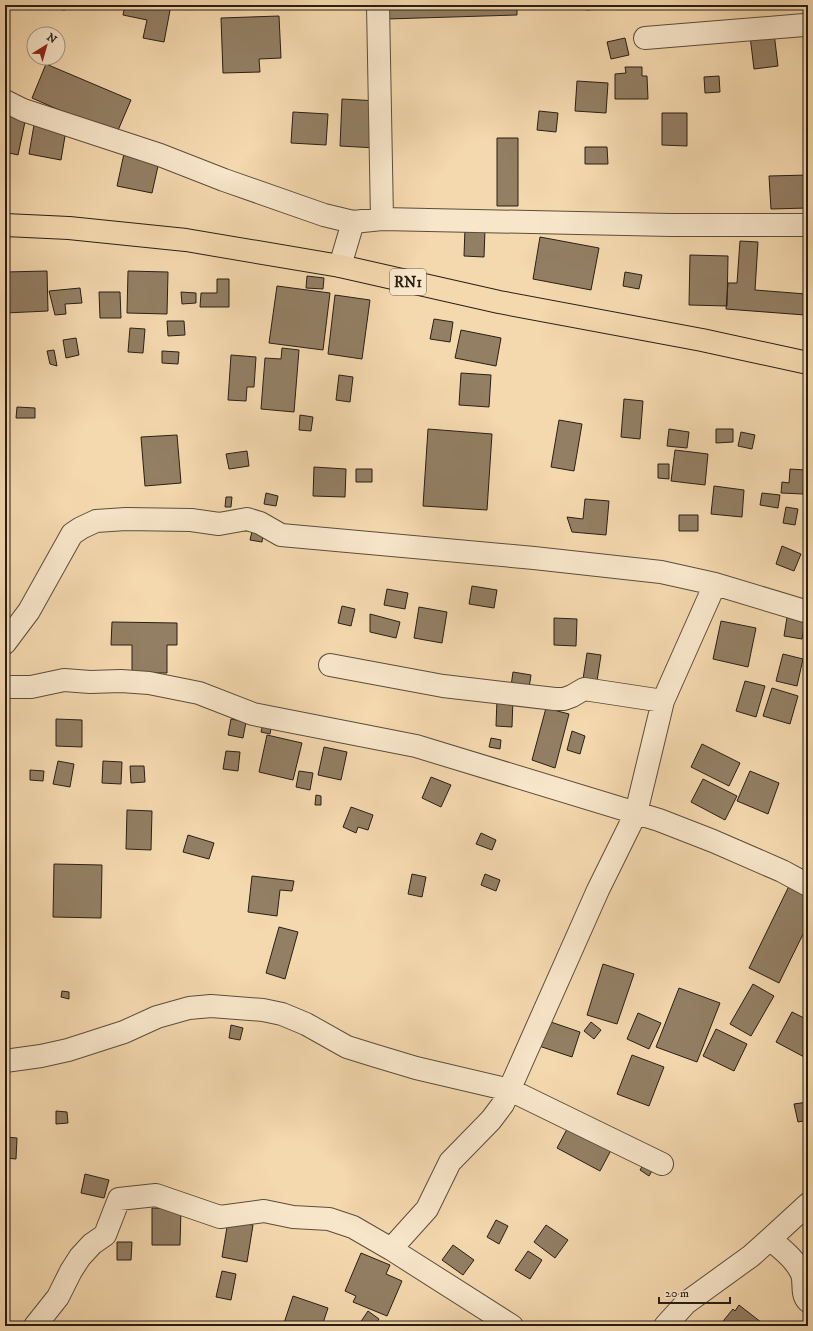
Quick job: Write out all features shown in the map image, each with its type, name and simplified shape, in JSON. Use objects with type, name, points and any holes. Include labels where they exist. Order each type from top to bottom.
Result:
[{"type":"highway","name":"RN1","points":[[5,225],[69,228],[186,240],[340,266],[499,302],[702,340],[808,363]]},
{"type":"street","points":[[378,5],[382,219]]},
{"type":"street","points":[[645,38],[804,26],[808,24]]},
{"type":"street","points":[[5,101],[23,110],[160,155],[224,180],[324,215],[353,222],[382,219],[671,225],[808,225]]},
{"type":"street","points":[[340,266],[353,222]]},
{"type":"street","points":[[5,643],[30,612],[72,534],[96,521],[126,519],[192,520],[219,524],[248,519],[260,523],[281,534],[534,558],[661,572],[715,584],[808,612]]},
{"type":"street","points":[[391,1249],[427,1209],[450,1162],[491,1120],[503,1104],[510,1090],[598,890],[636,813],[663,700],[715,584]]},
{"type":"street","points":[[330,665],[443,686],[555,699],[564,699],[584,689],[663,700]]},
{"type":"street","points":[[5,687],[31,687],[64,680],[149,683],[199,693],[253,714],[416,746],[658,820],[713,841],[782,871],[808,885]]},
{"type":"street","points":[[5,1061],[41,1056],[68,1050],[124,1032],[156,1017],[189,1008],[211,1006],[240,1007],[263,1010],[282,1014],[306,1024],[347,1047],[416,1068],[510,1090],[662,1164]]},
{"type":"street","points":[[35,1326],[58,1297],[80,1257],[92,1244],[105,1235],[120,1199],[156,1195],[220,1217],[264,1211],[293,1217],[330,1219],[353,1227],[391,1249],[512,1326]]},
{"type":"street","points":[[665,1326],[686,1303],[751,1256],[808,1204]]},
{"type":"street","points":[[770,1239],[798,1266],[803,1276],[804,1294],[808,1301]]},
{"type":"building","points":[[25,5],[66,5],[65,10]]},
{"type":"building","points":[[125,5],[171,5],[164,42],[143,38],[147,20],[123,15]]},
{"type":"building","points":[[386,5],[517,5],[517,15],[387,19]]},
{"type":"building","points":[[585,5],[612,5],[612,8],[586,10]]},
{"type":"building","points":[[279,16],[281,58],[259,59],[260,72],[223,73],[221,18]]},
{"type":"building","points":[[774,33],[778,66],[754,69],[750,36]]},
{"type":"building","points":[[625,38],[629,55],[611,59],[607,42]]},
{"type":"building","points":[[45,66],[51,66],[131,100],[116,135],[32,98]]},
{"type":"building","points":[[625,67],[642,67],[642,76],[647,76],[648,99],[615,99],[615,74],[626,73]]},
{"type":"building","points":[[719,76],[720,92],[705,93],[704,77]]},
{"type":"building","points":[[577,81],[608,83],[606,113],[575,111]]},
{"type":"building","points":[[342,99],[378,101],[376,148],[340,146]]},
{"type":"building","points":[[539,111],[558,113],[556,132],[537,130]]},
{"type":"building","points":[[5,112],[26,117],[18,155],[5,152]]},
{"type":"building","points":[[293,112],[328,114],[326,145],[291,143]]},
{"type":"building","points":[[662,113],[687,113],[687,146],[662,145]]},
{"type":"building","points":[[34,125],[66,130],[61,160],[29,154]]},
{"type":"building","points":[[497,138],[518,138],[518,206],[497,206]]},
{"type":"building","points":[[585,147],[607,147],[608,164],[585,164]]},
{"type":"building","points":[[125,149],[160,157],[152,193],[117,186]]},
{"type":"building","points":[[808,175],[808,208],[771,209],[769,176]]},
{"type":"building","points":[[465,228],[485,229],[484,257],[464,256]]},
{"type":"building","points":[[540,237],[599,248],[591,290],[533,279]]},
{"type":"building","points":[[740,241],[758,242],[755,290],[806,294],[805,315],[726,309],[728,283],[737,283]]},
{"type":"building","points":[[690,255],[728,256],[727,306],[689,305]]},
{"type":"building","points":[[47,271],[48,311],[5,313],[5,272]]},
{"type":"building","points":[[128,271],[168,272],[167,314],[127,313]]},
{"type":"building","points":[[625,272],[642,275],[639,289],[623,286]]},
{"type":"building","points":[[307,276],[324,278],[323,289],[306,288]]},
{"type":"building","points":[[217,279],[229,279],[229,307],[200,307],[201,293],[217,293]]},
{"type":"building","points":[[277,286],[330,293],[323,350],[269,343]]},
{"type":"building","points":[[80,288],[82,303],[65,304],[66,314],[55,315],[49,291]]},
{"type":"building","points":[[99,292],[120,292],[121,318],[100,318]]},
{"type":"building","points":[[181,292],[196,293],[196,303],[182,304]]},
{"type":"building","points":[[335,295],[370,300],[362,359],[328,354]]},
{"type":"building","points":[[434,319],[453,322],[450,342],[430,339]]},
{"type":"building","points":[[167,321],[184,321],[185,335],[168,336]]},
{"type":"building","points":[[130,328],[145,329],[143,353],[128,352]]},
{"type":"building","points":[[461,330],[501,338],[496,366],[455,358]]},
{"type":"building","points":[[76,338],[79,355],[66,358],[63,340]]},
{"type":"building","points":[[282,348],[299,350],[294,412],[261,409],[265,358],[281,359]]},
{"type":"building","points":[[54,350],[57,366],[50,364],[47,351]]},
{"type":"building","points":[[162,351],[179,352],[178,364],[162,363]]},
{"type":"building","points":[[231,355],[256,357],[254,387],[247,387],[246,401],[228,400]]},
{"type":"building","points":[[461,373],[491,375],[489,407],[459,405]]},
{"type":"building","points":[[339,375],[353,377],[350,402],[336,400]]},
{"type":"building","points":[[624,399],[643,401],[640,439],[621,437]]},
{"type":"building","points":[[17,407],[35,408],[35,418],[16,418]]},
{"type":"building","points":[[300,415],[313,417],[311,431],[299,430]]},
{"type":"building","points":[[559,420],[582,424],[574,471],[551,467]]},
{"type":"building","points":[[428,429],[492,434],[487,510],[423,506]]},
{"type":"building","points":[[669,429],[689,432],[687,448],[667,446]]},
{"type":"building","points":[[716,429],[733,429],[733,442],[716,443]]},
{"type":"building","points":[[741,432],[755,435],[752,449],[738,446]]},
{"type":"building","points":[[177,435],[181,483],[145,486],[141,437]]},
{"type":"building","points":[[675,450],[708,454],[705,485],[671,481]]},
{"type":"building","points":[[247,451],[249,466],[229,469],[226,454]]},
{"type":"building","points":[[658,464],[669,464],[669,479],[658,478]]},
{"type":"building","points":[[314,467],[346,469],[345,497],[313,496]]},
{"type":"building","points":[[356,469],[372,469],[372,482],[356,482]]},
{"type":"building","points":[[790,469],[805,470],[803,494],[781,493],[782,482],[789,483]]},
{"type":"building","points":[[714,486],[744,490],[742,517],[711,514]]},
{"type":"building","points":[[266,493],[278,496],[276,506],[264,504]]},
{"type":"building","points":[[762,493],[780,495],[778,508],[760,505]]},
{"type":"building","points":[[226,497],[232,497],[231,507],[225,507]]},
{"type":"building","points":[[585,499],[609,501],[606,535],[572,532],[567,517],[583,519]]},
{"type":"building","points":[[786,507],[798,509],[795,525],[783,523]]},
{"type":"building","points":[[679,515],[698,515],[698,531],[679,531]]},
{"type":"building","points":[[253,527],[264,528],[262,542],[250,540]]},
{"type":"building","points":[[782,546],[801,554],[794,571],[776,564]]},
{"type":"building","points":[[472,586],[497,590],[494,608],[469,604]]},
{"type":"building","points":[[387,589],[408,593],[405,609],[384,605]]},
{"type":"building","points":[[342,606],[355,609],[351,626],[338,623]]},
{"type":"building","points":[[419,607],[447,612],[442,643],[414,638]]},
{"type":"building","points":[[788,611],[806,614],[802,639],[784,636]]},
{"type":"building","points":[[370,614],[400,622],[396,638],[370,632]]},
{"type":"building","points":[[554,618],[577,619],[576,646],[554,645]]},
{"type":"building","points":[[721,621],[756,628],[748,667],[713,659]]},
{"type":"building","points":[[112,622],[177,623],[177,645],[167,645],[167,673],[132,673],[132,645],[111,645]]},
{"type":"building","points":[[587,653],[601,655],[597,681],[583,679]]},
{"type":"building","points":[[783,654],[803,659],[797,686],[776,681]]},
{"type":"building","points":[[513,672],[531,675],[529,688],[511,686]]},
{"type":"building","points":[[745,681],[765,686],[756,717],[736,711]]},
{"type":"building","points":[[772,688],[798,696],[790,724],[763,716]]},
{"type":"building","points":[[497,699],[513,699],[512,727],[496,726]]},
{"type":"building","points":[[546,708],[569,714],[555,768],[532,760]]},
{"type":"building","points":[[56,719],[82,720],[82,747],[56,746]]},
{"type":"building","points":[[231,719],[246,722],[243,738],[228,735]]},
{"type":"building","points":[[264,720],[272,722],[270,734],[261,732]]},
{"type":"building","points":[[572,731],[585,736],[580,754],[567,750]]},
{"type":"building","points":[[267,735],[302,743],[293,780],[259,772]]},
{"type":"building","points":[[491,738],[501,740],[500,749],[489,747]]},
{"type":"building","points":[[702,744],[740,763],[729,786],[691,767]]},
{"type":"building","points":[[324,747],[347,752],[341,780],[318,775]]},
{"type":"building","points":[[226,751],[240,752],[238,771],[223,769]]},
{"type":"building","points":[[808,753],[808,765],[805,764]]},
{"type":"building","points":[[58,761],[74,764],[70,787],[53,784]]},
{"type":"building","points":[[103,761],[122,762],[121,784],[102,783]]},
{"type":"building","points":[[130,766],[144,766],[145,782],[131,783]]},
{"type":"building","points":[[30,770],[44,771],[43,781],[30,780]]},
{"type":"building","points":[[299,771],[313,773],[310,790],[296,787]]},
{"type":"building","points":[[750,771],[779,783],[768,814],[737,801]]},
{"type":"building","points":[[431,777],[451,785],[441,807],[422,798]]},
{"type":"building","points":[[703,779],[737,796],[725,820],[691,802]]},
{"type":"building","points":[[316,795],[321,796],[321,805],[315,805]]},
{"type":"building","points":[[351,807],[373,815],[368,830],[358,827],[356,833],[343,827]]},
{"type":"building","points":[[127,810],[152,811],[151,850],[126,849]]},
{"type":"building","points":[[481,833],[496,840],[492,850],[476,844]]},
{"type":"building","points":[[188,835],[214,843],[209,859],[183,852]]},
{"type":"building","points":[[808,850],[808,864],[805,863]]},
{"type":"building","points":[[54,864],[102,865],[101,918],[53,917]]},
{"type":"building","points":[[412,874],[426,877],[422,897],[408,894]]},
{"type":"building","points":[[485,874],[500,880],[496,891],[481,885]]},
{"type":"building","points":[[252,876],[294,881],[292,891],[280,890],[277,916],[248,912]]},
{"type":"building","points":[[790,884],[808,893],[808,924],[779,983],[749,968]]},
{"type":"building","points":[[279,927],[298,932],[285,979],[266,973]]},
{"type":"building","points":[[603,964],[634,974],[617,1024],[587,1015]]},
{"type":"building","points":[[753,984],[774,996],[751,1036],[730,1024]]},
{"type":"building","points":[[679,988],[720,1003],[697,1062],[656,1047]]},
{"type":"building","points":[[62,991],[69,992],[69,999],[61,997]]},
{"type":"building","points":[[792,1012],[808,1020],[808,1059],[776,1042]]},
{"type":"building","points":[[638,1013],[661,1023],[649,1049],[627,1039]]},
{"type":"building","points":[[545,1020],[580,1032],[572,1057],[536,1045]]},
{"type":"building","points":[[591,1022],[601,1030],[594,1039],[584,1031]]},
{"type":"building","points":[[231,1025],[243,1028],[240,1040],[229,1038]]},
{"type":"building","points":[[716,1029],[747,1044],[734,1071],[703,1056]]},
{"type":"building","points":[[632,1055],[664,1067],[649,1106],[617,1094]]},
{"type":"building","points":[[808,1102],[808,1120],[798,1122],[794,1104]]},
{"type":"building","points":[[56,1111],[67,1112],[68,1123],[56,1124]]},
{"type":"building","points":[[575,1114],[618,1137],[600,1171],[557,1148]]},
{"type":"building","points":[[5,1137],[17,1138],[16,1159],[5,1158]]},
{"type":"building","points":[[644,1163],[653,1169],[649,1176],[640,1170]]},
{"type":"building","points":[[85,1174],[109,1180],[104,1198],[81,1193]]},
{"type":"building","points":[[152,1208],[181,1209],[180,1245],[152,1245]]},
{"type":"building","points":[[496,1220],[508,1226],[499,1244],[487,1237]]},
{"type":"building","points":[[228,1221],[253,1225],[247,1262],[222,1257]]},
{"type":"building","points":[[546,1225],[568,1240],[555,1258],[534,1242]]},
{"type":"building","points":[[117,1242],[132,1242],[131,1260],[117,1260]]},
{"type":"building","points":[[453,1245],[474,1260],[463,1275],[442,1260]]},
{"type":"building","points":[[528,1251],[542,1260],[530,1279],[515,1270]]},
{"type":"building","points":[[361,1253],[390,1265],[386,1274],[402,1281],[387,1316],[353,1302],[356,1296],[345,1291]]},
{"type":"building","points":[[222,1271],[236,1274],[231,1300],[216,1297]]},
{"type":"building","points":[[293,1296],[328,1308],[322,1326],[283,1326]]},
{"type":"building","points":[[739,1305],[766,1326],[719,1326],[733,1309],[735,1311]]},
{"type":"building","points":[[368,1311],[379,1319],[374,1326],[358,1326]]},
{"type":"building","points":[[78,1322],[127,1322],[127,1326],[78,1326]]}]
